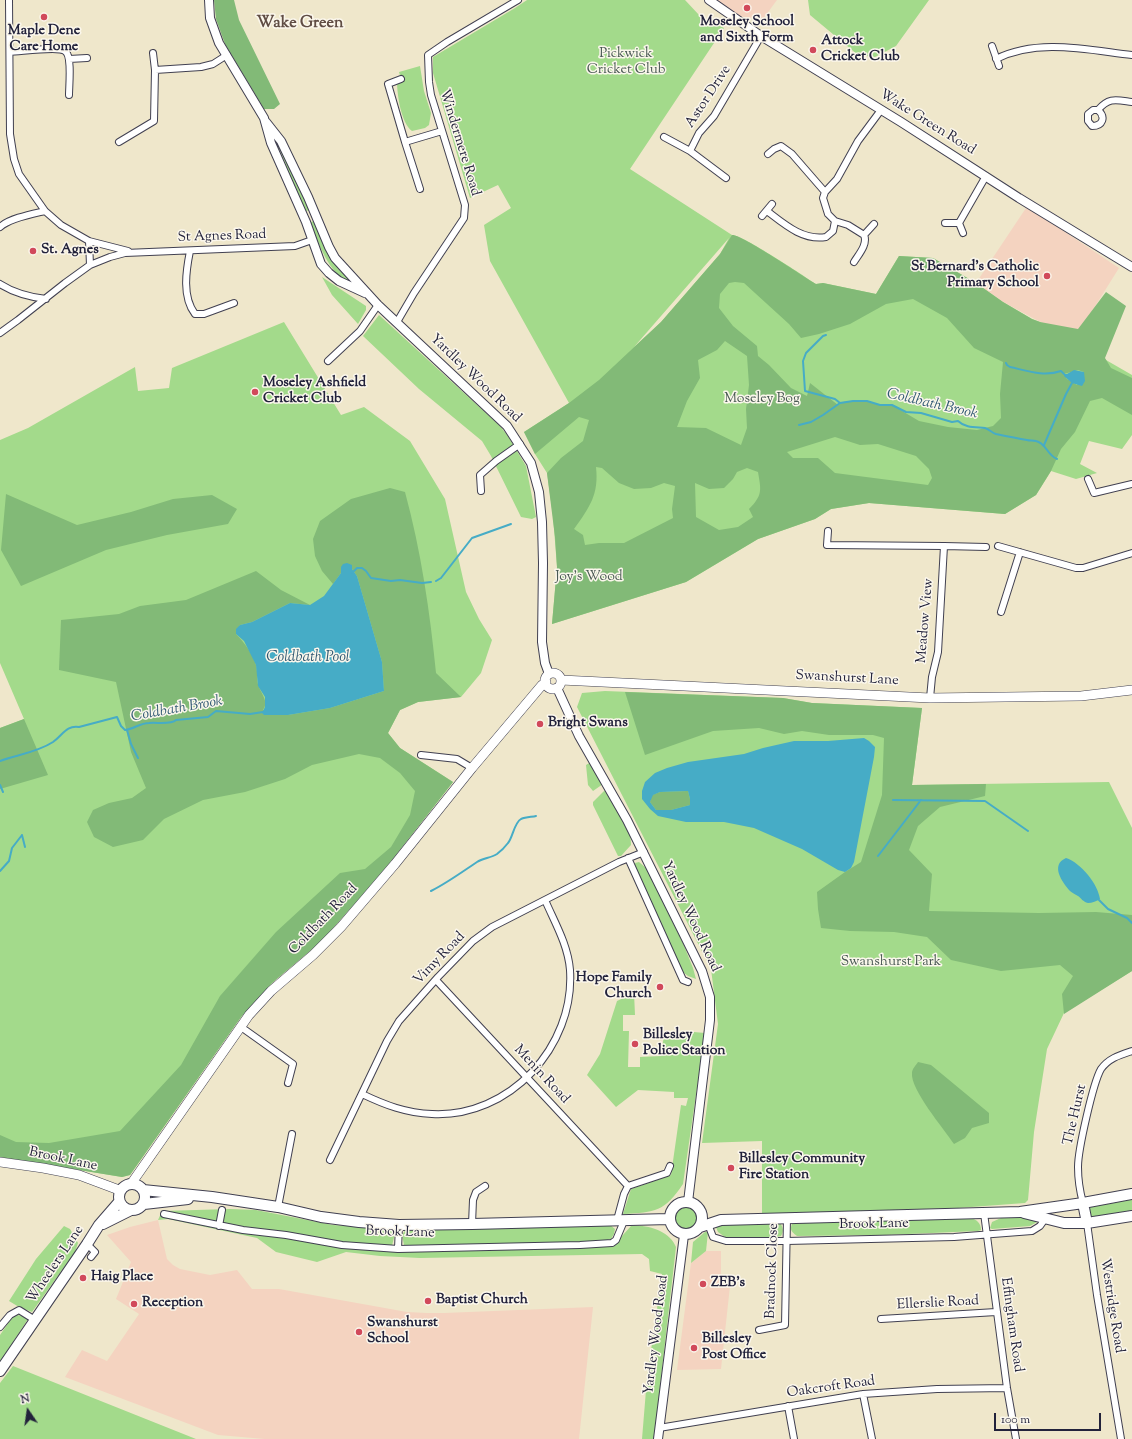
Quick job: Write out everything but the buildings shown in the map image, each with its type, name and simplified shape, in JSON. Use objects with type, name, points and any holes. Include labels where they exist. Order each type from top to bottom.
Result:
[{"type":"main road","points":[[556,674],[559,684],[549,688],[548,678],[556,674]]},
{"type":"main road","name":"Coldbath Road","points":[[131,1184],[240,1027],[270,990],[313,955],[341,927],[395,864],[472,768],[548,678]]},
{"type":"main road","name":"Swanshurst Lane","points":[[559,684],[930,698],[1081,696],[1132,690]]},
{"type":"main road","name":"Brook Lane","points":[[0,1162],[79,1175],[119,1190]]},
{"type":"main road","points":[[131,1184],[136,1185],[143,1190],[145,1194],[144,1204],[136,1210],[123,1207],[119,1202],[118,1197],[119,1190],[126,1185],[131,1184]]},
{"type":"main road","name":"Brook Lane","points":[[143,1190],[212,1197],[278,1207],[322,1217],[359,1222],[399,1224],[472,1224],[669,1219]]},
{"type":"main road","name":"Brook Lane","points":[[704,1225],[721,1220],[1020,1212],[1132,1194]]},
{"type":"main road","name":"Brook Lane","points":[[144,1204],[212,1197]]},
{"type":"main road","name":"Wheelers Lane","points":[[0,1371],[99,1225],[119,1202]]},
{"type":"main road","points":[[680,1202],[688,1202],[695,1205],[701,1211],[704,1225],[693,1233],[684,1235],[673,1230],[669,1219],[670,1212],[674,1206],[680,1202]]},
{"type":"main road","points":[[1083,1203],[1087,1223]]},
{"type":"main road","name":"Wheelers Lane","points":[[99,1225],[131,1210]]},
{"type":"main road","name":"Brook Lane","points":[[701,1211],[708,1216],[721,1220]]},
{"type":"main road","name":"Brook Lane","points":[[1020,1212],[1064,1223],[1087,1223],[1132,1216]]},
{"type":"street","name":"St Agnes Road","points":[[9,0],[10,134],[14,159],[19,174],[45,211],[61,225],[89,241],[132,253]]},
{"type":"street","name":"Yardley Wood Road","points":[[209,0],[210,18],[214,30],[227,56],[266,122],[281,141],[335,258],[378,305],[507,426],[531,463],[539,492],[543,548],[542,642],[548,678]]},
{"type":"street","name":"Windermere Road","points":[[396,322],[464,218],[465,205],[431,95],[428,56],[447,42],[518,0]]},
{"type":"street","name":"Wake Green Road","points":[[708,0],[761,36],[1019,198],[1132,266]]},
{"type":"street","name":"Astor Drive","points":[[690,151],[699,133],[714,116],[761,36]]},
{"type":"street","points":[[992,46],[999,66]]},
{"type":"street","points":[[996,59],[1005,54],[1016,51],[1058,47],[1132,55]]},
{"type":"street","points":[[10,52],[62,49],[66,52],[69,59],[69,95]]},
{"type":"street","points":[[119,142],[154,121],[153,53]]},
{"type":"street","points":[[154,70],[201,67],[213,64],[227,56]]},
{"type":"street","points":[[69,59],[87,58]]},
{"type":"street","points":[[401,79],[388,84],[420,190]]},
{"type":"street","points":[[1098,110],[1103,104],[1113,100],[1132,102]]},
{"type":"street","points":[[854,262],[865,244],[866,239],[864,235],[848,225],[836,221],[828,214],[825,206],[825,192],[837,179],[858,141],[881,110]]},
{"type":"street","name":"Yardley Wood Road","points":[[266,122],[271,143],[306,222],[321,264],[329,274],[339,281],[368,295]]},
{"type":"street","points":[[405,142],[442,131]]},
{"type":"street","name":"Astor Drive","points":[[664,137],[690,151],[726,178]]},
{"type":"street","points":[[768,154],[781,146],[792,154],[825,192]]},
{"type":"street","points":[[959,223],[986,176]]},
{"type":"street","points":[[762,216],[772,204]]},
{"type":"street","points":[[0,227],[3,224],[45,211]]},
{"type":"street","points":[[767,211],[798,232],[812,237],[826,237],[833,230],[836,221]]},
{"type":"street","points":[[306,222],[317,217]]},
{"type":"street","points":[[945,223],[959,223]]},
{"type":"street","points":[[959,223],[963,233]]},
{"type":"street","points":[[864,235],[874,224]]},
{"type":"street","name":"St Agnes Road","points":[[0,333],[65,283],[90,266],[110,257],[125,253],[295,246],[312,240]]},
{"type":"street","points":[[89,241],[90,266]]},
{"type":"street","points":[[190,251],[187,268],[188,295],[190,308],[195,314],[204,314],[234,303]]},
{"type":"street","points":[[0,284],[11,290],[32,297],[46,299]]},
{"type":"street","points":[[328,361],[360,331],[378,305]]},
{"type":"street","points":[[481,491],[480,475],[496,461],[520,444]]},
{"type":"street","points":[[1088,479],[1094,493],[1132,484]]},
{"type":"street","points":[[828,531],[827,545],[986,547]]},
{"type":"street","name":"Meadow View","points":[[930,698],[932,677],[938,652],[944,546]]},
{"type":"street","points":[[998,546],[1076,568],[1083,568],[1132,553]]},
{"type":"street","points":[[1001,612],[1020,552]]},
{"type":"street","name":"Yardley Wood Road","points":[[559,684],[579,736],[644,852],[702,971],[710,997],[710,1020],[688,1202]]},
{"type":"street","points":[[421,755],[457,759],[472,768]]},
{"type":"street","name":"Vimy Road","points":[[330,1160],[387,1041],[399,1021],[473,941],[492,927],[628,858],[644,852]]},
{"type":"street","points":[[628,858],[683,980],[688,982]]},
{"type":"street","points":[[362,1094],[388,1107],[411,1112],[432,1114],[454,1113],[472,1110],[491,1103],[512,1091],[528,1078],[546,1056],[556,1038],[564,1020],[570,987],[570,971],[565,943],[545,900]]},
{"type":"street","name":"Menin Road","points":[[436,980],[628,1186]]},
{"type":"street","points":[[240,1027],[293,1064],[288,1083]]},
{"type":"street","name":"The Hurst","points":[[1083,1203],[1078,1167],[1083,1134],[1095,1085],[1102,1069],[1112,1058],[1132,1051]]},
{"type":"street","points":[[278,1207],[292,1134]]},
{"type":"street","points":[[620,1220],[624,1194],[628,1186],[667,1173],[670,1166]]},
{"type":"street","points":[[472,1224],[473,1200],[476,1192],[485,1186]]},
{"type":"street","points":[[219,1226],[222,1210]]},
{"type":"street","name":"Effingham Road","points":[[984,1213],[996,1312],[1016,1439]]},
{"type":"street","name":"Brook Lane","points":[[164,1214],[219,1226],[286,1235],[342,1245],[398,1249],[612,1243],[616,1240],[620,1220]]},
{"type":"street","name":"Bradnock Close","points":[[758,1330],[785,1325],[787,1218]]},
{"type":"street","name":"Brook Lane","points":[[704,1225],[713,1237],[726,1241],[787,1241],[954,1238],[1032,1231],[1040,1226],[1044,1219]]},
{"type":"street","name":"Westridge Road","points":[[1087,1223],[1120,1439]]},
{"type":"street","points":[[398,1249],[399,1224]]},
{"type":"street","name":"Yardley Wood Road","points":[[658,1439],[684,1235]]},
{"type":"street","points":[[87,1244],[95,1252],[91,1257]]},
{"type":"street","name":"Wheelers Lane","points":[[0,1327],[10,1315],[19,1310],[35,1320]]},
{"type":"street","name":"Ellerslie Road","points":[[881,1319],[996,1312]]},
{"type":"street","name":"Oakcroft Road","points":[[659,1428],[863,1394],[937,1389],[1007,1388]]},
{"type":"street","points":[[863,1394],[872,1439]]},
{"type":"street","points":[[788,1406],[794,1439]]},
{"type":"shaded area","name":"Moseley School and Sixth Form","points":[[711,0],[777,0],[763,19],[736,16]]},
{"type":"shaded area","name":"St Bernard's Catholic Primary School","points":[[1026,208],[1119,268],[1074,340],[1003,302],[976,283]]},
{"type":"shaded area","name":"Swanshurst School","points":[[158,1220],[167,1259],[173,1265],[180,1269],[210,1275],[237,1270],[252,1289],[279,1289],[407,1312],[444,1313],[593,1307],[579,1439],[265,1439],[218,1435],[65,1377],[82,1350],[107,1361],[139,1314],[116,1299],[131,1262],[107,1235]]},
{"type":"shaded area","points":[[706,1251],[721,1251],[721,1275],[730,1286],[721,1369],[677,1370],[691,1263]]},
{"type":"green space","points":[[214,0],[234,0],[239,20],[280,104],[274,109],[264,109],[225,44],[216,19]]},
{"type":"green space","name":"Moseley Bog","points":[[527,0],[685,0],[700,16],[724,28],[630,169],[732,235],[738,236],[759,248],[816,284],[823,283],[876,294],[899,256],[933,258],[976,283],[1003,302],[1132,375],[1132,435],[1122,449],[1089,441],[1080,464],[1097,473],[1076,479],[1051,471],[1036,495],[1005,514],[869,503],[831,509],[815,519],[758,539],[686,582],[552,624],[557,567],[553,516],[547,473],[524,432],[569,403],[490,261],[484,225],[511,208],[498,185],[470,198],[433,73],[433,57]],"holes":[[[729,238],[720,254],[661,322],[634,347]]]},
{"type":"green space","points":[[808,0],[929,0],[896,46],[875,57],[858,55],[810,15]]},
{"type":"green space","points":[[420,66],[424,91],[431,113],[429,125],[425,128],[412,131],[408,127],[402,115],[397,81],[401,79],[399,72]]},
{"type":"green space","points":[[277,140],[310,210],[306,211]]},
{"type":"green space","points":[[313,221],[351,281],[349,282],[342,278],[330,265],[320,248],[310,223]]},
{"type":"green space","name":"Moseley Bog","points":[[732,235],[759,248],[816,284],[823,283],[876,294],[899,256],[933,258],[976,283],[1003,302],[1032,319],[1040,322],[1078,329],[1106,292],[1126,306],[1105,358],[1111,368],[1132,378],[1132,415],[1102,398],[1090,401],[1075,432],[1061,449],[1051,471],[1036,495],[1005,514],[869,503],[831,509],[815,519],[758,539],[686,582],[552,624],[557,567],[547,473],[561,458],[583,441],[589,420],[579,417],[535,454],[524,432],[569,403],[599,380],[661,322],[720,254]],"holes":[[[729,283],[744,283],[789,324],[801,338],[850,324],[886,304],[913,299],[947,318],[974,348],[1003,362],[1000,394],[1001,418],[993,426],[977,430],[948,427],[919,421],[892,405],[880,405],[867,401],[843,402],[838,405],[810,383],[807,396],[791,388],[758,356],[757,346],[733,326],[719,308],[720,294]],[[725,341],[747,356],[749,385],[746,409],[747,428],[741,445],[706,428],[677,427],[687,401],[700,378],[698,360],[717,350]],[[1078,370],[1084,372],[1077,385],[1067,379],[1064,374]],[[835,437],[860,445],[878,444],[916,456],[929,469],[932,478],[928,485],[835,473],[818,458],[793,458],[787,452]],[[596,467],[602,468],[619,483],[634,489],[651,488],[664,483],[675,486],[672,509],[673,518],[624,543],[599,543],[585,545],[583,535],[574,529],[589,507],[595,493]],[[747,468],[758,472],[760,492],[757,500],[749,509],[753,517],[738,527],[719,530],[696,517],[695,483],[709,489],[724,488],[733,479],[737,472]]]},
{"type":"green space","points":[[322,277],[366,306],[366,310],[358,324],[332,295]]},
{"type":"green space","points":[[379,315],[500,426],[508,436],[526,466],[536,517],[532,519],[521,517],[482,441],[419,389],[363,336]]},
{"type":"green space","points":[[284,322],[341,415],[364,407],[410,441],[445,499],[466,592],[479,619],[492,640],[481,673],[461,697],[418,702],[400,710],[388,733],[400,748],[453,782],[355,904],[272,983],[241,1017],[130,1175],[122,1177],[0,1157],[0,728],[24,719],[0,663],[0,440],[28,428],[135,367],[138,391],[169,388],[172,368]]},
{"type":"green space","points":[[390,488],[405,492],[411,514],[424,582],[436,673],[461,697],[418,702],[400,710],[388,733],[400,748],[453,782],[389,864],[322,941],[272,983],[241,1017],[130,1175],[122,1177],[0,1157],[0,1135],[16,1142],[49,1143],[120,1131],[181,1065],[220,996],[276,932],[340,873],[365,869],[391,847],[410,815],[415,791],[400,773],[380,758],[359,754],[312,765],[285,779],[245,792],[203,800],[164,819],[143,840],[113,847],[94,837],[87,822],[93,810],[109,803],[132,798],[146,788],[131,752],[116,682],[59,670],[61,620],[119,614],[140,606],[186,600],[256,571],[281,590],[310,605],[290,603],[252,622],[240,625],[236,634],[248,648],[255,661],[258,685],[265,701],[265,707],[263,710],[288,715],[330,708],[384,691],[382,662],[357,576],[352,569],[341,567],[341,573],[333,584],[322,571],[315,556],[313,539],[320,521],[351,499]]},
{"type":"green space","points":[[6,494],[77,525],[131,512],[173,499],[212,495],[237,509],[228,524],[167,535],[106,550],[21,586],[1,550]]},
{"type":"green space","name":"Swanshurst Park","points":[[605,691],[783,698],[812,703],[922,708],[912,785],[1109,782],[1132,828],[1132,971],[1064,1013],[1047,1049],[1034,1132],[1028,1200],[1025,1203],[958,1208],[762,1214],[762,1141],[702,1143],[718,1024],[711,969],[577,707],[582,693]]},
{"type":"green space","points":[[625,692],[783,698],[812,703],[922,708],[912,785],[986,784],[985,796],[940,807],[918,826],[909,850],[932,874],[929,911],[1039,913],[1096,912],[1132,915],[1132,971],[1064,1014],[1062,994],[1073,976],[1060,965],[1001,971],[951,960],[927,937],[894,932],[850,931],[821,928],[817,892],[861,862],[882,795],[884,738],[873,735],[829,735],[802,731],[784,734],[759,728],[713,731],[645,755]]},
{"type":"green space","points":[[24,719],[48,775],[0,789],[0,728]]},
{"type":"green space","points":[[591,762],[603,784],[593,791],[588,785],[586,765]]},
{"type":"green space","points":[[606,789],[626,823],[631,838],[631,845],[621,856],[618,856],[593,805],[593,802]]},
{"type":"green space","points":[[688,791],[690,805],[671,810],[656,810],[650,802],[652,795],[660,792]]},
{"type":"green space","points":[[639,862],[646,868],[683,943],[696,979],[688,976],[680,970],[656,912],[634,867],[635,863]]},
{"type":"green space","points":[[634,993],[635,1015],[623,1015],[623,1031],[629,1031],[628,1067],[640,1067],[640,1057],[661,1056],[664,1035],[694,1032],[705,1033],[683,1184],[670,1200],[658,1209],[623,1214],[631,1189],[671,1175],[681,1105],[686,1106],[688,1098],[674,1098],[674,1092],[638,1090],[616,1107],[587,1075],[600,1054],[617,1001]]},
{"type":"green space","points":[[918,1062],[931,1065],[989,1113],[989,1123],[972,1128],[965,1138],[954,1144],[928,1109],[916,1089],[912,1073]]},
{"type":"green space","points":[[1132,1197],[1132,1211],[1091,1216],[1088,1210],[1090,1205]]},
{"type":"green space","points":[[686,1206],[695,1209],[698,1218],[695,1227],[686,1230],[677,1227],[674,1218],[677,1209]]},
{"type":"green space","points":[[230,1209],[256,1210],[333,1225],[391,1229],[395,1233],[391,1250],[405,1250],[402,1235],[406,1229],[610,1225],[615,1229],[611,1239],[604,1241],[535,1243],[535,1249],[614,1245],[631,1226],[644,1226],[663,1233],[673,1241],[676,1247],[654,1439],[642,1439],[647,1378],[662,1274],[650,1271],[649,1259],[642,1254],[420,1258],[380,1256],[346,1252],[317,1262],[276,1252],[257,1238],[168,1219],[158,1220],[162,1211]]},
{"type":"green space","points":[[1033,1217],[1037,1220],[1037,1222],[1030,1226],[990,1228],[992,1222],[1001,1218]]},
{"type":"green space","points":[[971,1218],[978,1222],[981,1230],[885,1235],[797,1236],[791,1229],[794,1221]]},
{"type":"green space","points":[[780,1223],[783,1232],[781,1236],[776,1237],[725,1237],[718,1232],[715,1225]]},
{"type":"green space","points":[[64,1226],[70,1229],[78,1243],[75,1252],[32,1312],[9,1301],[36,1259]]},
{"type":"green space","points":[[705,1232],[708,1232],[706,1251],[691,1263],[693,1242]]},
{"type":"green space","points":[[18,1315],[28,1319],[0,1362],[0,1335],[13,1316]]},
{"type":"green space","points":[[13,1366],[196,1439],[0,1439],[0,1383]]},
{"type":"water","points":[[1074,370],[1084,372],[1085,381],[1082,386],[1072,383],[1064,376],[1064,374]]},
{"type":"water","name":"Coldbath Pool","points":[[347,563],[352,565],[352,569],[357,576],[382,662],[384,691],[330,708],[288,715],[264,715],[262,713],[265,707],[265,697],[258,686],[256,665],[244,641],[236,634],[236,629],[240,625],[252,622],[290,603],[310,605],[324,596],[341,573],[341,567],[343,564]]},
{"type":"water","points":[[864,738],[875,747],[854,862],[851,868],[845,872],[838,870],[802,849],[754,828],[724,822],[686,822],[658,816],[642,799],[642,791],[645,782],[655,773],[667,768],[688,762],[744,754],[794,741],[828,741]],"holes":[[[688,791],[690,805],[671,810],[656,810],[650,802],[653,795],[660,792]]]},
{"type":"water","points":[[1066,858],[1077,864],[1088,875],[1099,893],[1100,899],[1088,903],[1071,892],[1061,878],[1058,869],[1061,861]]},
{"type":"waterway","points":[[826,335],[823,336],[806,353],[803,361],[805,391],[835,399],[840,403]]},
{"type":"waterway","points":[[1006,363],[1010,367],[1030,372],[1055,373],[1061,371],[1064,374]]},
{"type":"waterway","points":[[1044,445],[1072,383]]},
{"type":"waterway","name":"Coldbath Brook","points":[[799,425],[811,422],[840,403],[867,401],[880,405],[892,405],[906,412],[921,413],[952,422],[958,421],[967,426],[985,428],[996,434],[1036,441],[1042,444],[1051,455],[1057,459]]},
{"type":"waterway","name":"Coldbath Brook","points":[[436,581],[441,578],[472,538],[511,524]]},
{"type":"waterway","name":"Coldbath Brook","points":[[352,573],[357,568],[362,568],[371,578],[391,581],[400,580],[422,583],[431,582]]},
{"type":"waterway","name":"Coldbath Brook","points":[[0,761],[34,751],[47,745],[53,742],[68,729],[117,717],[121,726],[125,730],[146,723],[167,723],[174,722],[176,720],[208,717],[216,711],[250,714],[263,712]]},
{"type":"waterway","points":[[127,730],[131,744],[138,758]]},
{"type":"waterway","points":[[0,785],[3,792]]},
{"type":"waterway","points":[[893,800],[985,801],[1028,831]]},
{"type":"waterway","points":[[878,856],[921,800]]},
{"type":"waterway","points":[[431,891],[479,861],[497,854],[510,840],[515,827],[521,819],[536,816]]},
{"type":"waterway","points":[[22,835],[25,847]]},
{"type":"waterway","points":[[0,871],[9,861],[12,848],[22,835]]},
{"type":"waterway","points":[[1099,900],[1108,909],[1127,918],[1132,923]]},
{"type":"place","name":"Moseley School and Sixth Form","points":[[747,8]]},
{"type":"place","name":"Maple Dene Care Home","points":[[44,17]]},
{"type":"place","name":"Attock Cricket Club","points":[[813,50]]},
{"type":"place","name":"St. Agnes","points":[[33,251]]},
{"type":"place","name":"St Bernard's Catholic Primary School","points":[[1047,276]]},
{"type":"place","name":"Moseley Ashfield Cricket Club","points":[[255,392]]},
{"type":"place","name":"Bright Swans","points":[[540,724]]},
{"type":"place","name":"Hope Family Church","points":[[660,987]]},
{"type":"place","name":"Billesley Police Station","points":[[635,1044]]},
{"type":"place","name":"Billesley Community Fire Station","points":[[731,1168]]},
{"type":"place","name":"Haig Place","points":[[83,1278]]},
{"type":"place","name":"ZEB's","points":[[703,1284]]},
{"type":"place","name":"Baptist Church","points":[[428,1301]]},
{"type":"place","name":"Reception","points":[[134,1304]]},
{"type":"place","name":"Swanshurst School","points":[[359,1332]]},
{"type":"place","name":"Billesley Post Office","points":[[694,1348]]},
{"type":"district","name":"Wake Green","points":[[300,24]]},
{"type":"park label","name":"Pickwick Cricket Club","points":[[626,64]]},
{"type":"park label","name":"Joy's Wood","points":[[589,578]]}]
